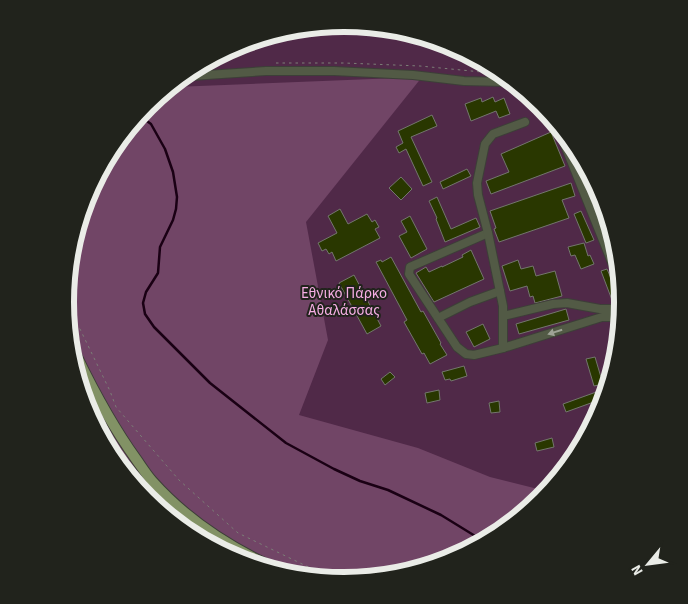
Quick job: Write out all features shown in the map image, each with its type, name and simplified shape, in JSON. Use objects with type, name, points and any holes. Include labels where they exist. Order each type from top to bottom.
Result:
[{"type":"main road","points":[[83,369],[121,439],[151,480],[178,508],[209,532],[238,550]]},
{"type":"street","points":[[198,75],[266,70],[334,71],[499,82]]},
{"type":"street","points":[[503,348],[504,306],[477,184],[485,144],[494,134],[525,122]]},
{"type":"street","points":[[566,150],[609,255]]},
{"type":"street","points":[[488,233],[410,267],[409,274],[457,348],[466,354],[474,355],[503,348],[601,313],[614,310]]},
{"type":"street","points":[[438,318],[470,302],[500,291]]},
{"type":"street","points":[[503,316],[553,304],[567,303],[613,316]]},
{"type":"path","points":[[75,323],[116,406],[179,480],[238,533],[314,570]]},
{"type":"green space","name":"Εθνικό Πάρκο Αθαλάσσας","points":[[344,32],[397,38],[447,53],[494,78],[535,111],[568,152],[593,199],[608,249],[614,302],[608,355],[593,405],[568,452],[535,493],[494,526],[463,544],[414,562],[362,571],[344,572],[309,569],[257,557],[225,544],[194,526],[153,493],[120,452],[95,405],[80,355],[74,302],[80,249],[95,199],[120,152],[153,111],[194,78],[241,53],[291,38]]},
{"type":"shaded area","points":[[422,77],[306,222],[328,340],[299,415],[418,448],[490,477],[539,489],[522,505],[479,535],[463,544],[431,557],[379,569],[344,572],[326,571],[274,562],[225,544],[180,516],[141,480],[111,437],[102,421],[89,389],[77,337],[74,302],[75,284],[84,232],[102,183],[120,152],[141,124],[166,99],[182,87]]},
{"type":"shaded area","points":[[578,169],[593,199],[605,238]]},
{"type":"building","points":[[493,97],[495,102],[504,98],[510,114],[499,118],[496,111],[471,121],[465,104],[481,98],[482,102]]},
{"type":"building","points":[[432,115],[437,126],[411,137],[432,182],[423,186],[406,149],[399,153],[396,147],[403,143],[398,131]]},
{"type":"building","points":[[551,132],[565,166],[491,194],[486,181],[509,172],[501,154]]},
{"type":"building","points":[[467,169],[471,176],[443,189],[440,182]]},
{"type":"building","points":[[401,177],[412,189],[401,200],[389,188]]},
{"type":"building","points":[[571,183],[575,196],[562,200],[569,218],[499,242],[490,211]]},
{"type":"building","points":[[437,197],[451,229],[476,218],[480,227],[445,242],[429,201]]},
{"type":"building","points":[[340,209],[348,224],[367,214],[372,222],[375,220],[379,227],[375,229],[380,238],[336,261],[332,252],[329,254],[326,249],[322,251],[318,243],[337,233],[328,216]]},
{"type":"building","points":[[581,211],[594,240],[586,243],[574,214]]},
{"type":"building","points":[[410,216],[427,249],[411,258],[399,236],[407,232],[401,221]]},
{"type":"building","points":[[584,243],[588,256],[590,255],[594,264],[581,269],[575,255],[571,256],[568,247]]},
{"type":"building","points":[[471,250],[484,279],[434,302],[416,273],[426,267],[429,272],[442,267],[463,257],[462,255]]},
{"type":"building","points":[[391,257],[447,355],[430,364],[424,353],[422,354],[404,322],[407,320],[376,262],[381,260],[382,262]]},
{"type":"building","points":[[518,260],[521,269],[533,266],[536,276],[555,271],[562,296],[535,303],[533,296],[530,297],[527,286],[510,291],[502,266]]},
{"type":"building","points":[[607,269],[613,283],[614,299],[612,300],[601,271]]},
{"type":"building","points":[[354,275],[381,326],[367,334],[339,283]]},
{"type":"building","points":[[566,309],[569,320],[519,334],[516,324]]},
{"type":"building","points":[[483,324],[490,339],[474,347],[466,332]]},
{"type":"building","points":[[595,357],[602,380],[600,385],[594,386],[586,359]]},
{"type":"building","points":[[464,366],[467,376],[451,381],[450,379],[445,380],[442,372]]},
{"type":"building","points":[[390,372],[395,377],[385,385],[381,379]]},
{"type":"building","points":[[439,390],[440,400],[427,403],[425,393]]},
{"type":"building","points":[[598,391],[594,402],[566,412],[563,404]]},
{"type":"building","points":[[499,401],[500,412],[491,413],[489,403]]},
{"type":"building","points":[[552,438],[554,447],[537,451],[535,443]]},
{"type":"waterway","points":[[145,120],[151,124],[165,149],[173,172],[177,197],[173,220],[160,247],[158,273],[146,292],[143,303],[145,314],[154,327],[210,383],[286,443],[334,469],[360,481],[388,490],[441,515],[476,537]]}]
